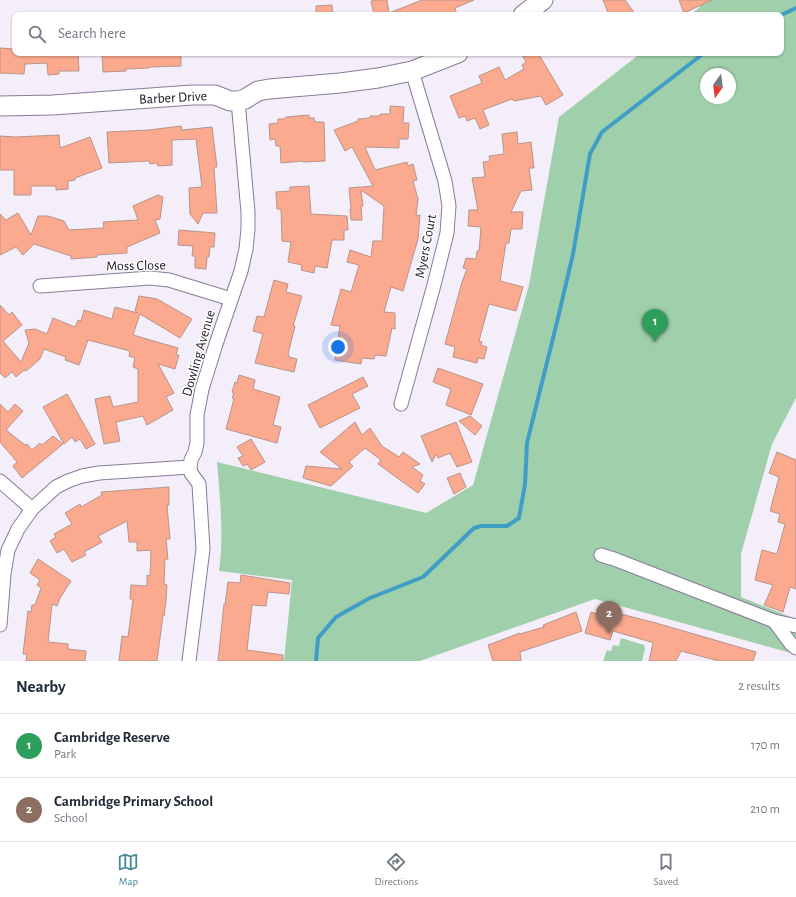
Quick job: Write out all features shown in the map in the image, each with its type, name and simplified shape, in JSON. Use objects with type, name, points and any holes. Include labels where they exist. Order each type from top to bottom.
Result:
[{"type":"street","points":[[527,12],[543,0]]},
{"type":"street","points":[[238,101],[245,99],[258,91],[269,89],[340,84],[412,71],[450,56]]},
{"type":"street","name":"Myers Court","points":[[401,404],[447,234],[448,206],[445,181],[412,71]]},
{"type":"street","name":"Barber Drive","points":[[0,106],[53,105],[192,95],[215,95],[230,101],[238,101]]},
{"type":"street","name":"Dowling Avenue","points":[[190,467],[197,443],[197,415],[202,389],[241,271],[246,249],[248,212],[238,101]]},
{"type":"street","name":"Moss Close","points":[[40,286],[156,279],[169,280],[231,299]]},
{"type":"street","points":[[0,625],[4,574],[8,550],[18,529],[32,509],[56,487],[82,476],[99,473],[190,467],[191,472],[199,484],[203,549],[188,661]]},
{"type":"street","points":[[0,481],[32,509]]},
{"type":"street","points":[[600,555],[614,559],[774,621],[796,626]]},
{"type":"street","points":[[774,621],[791,644],[796,648]]},
{"type":"green space","points":[[699,0],[796,0],[796,398],[772,444],[741,554],[741,597],[796,619],[796,636],[791,653],[595,599],[420,661],[284,661],[292,580],[219,571],[221,530],[217,462],[426,513],[473,485],[529,285],[559,117],[637,56],[784,56],[784,12],[694,12],[700,7]]},
{"type":"green space","points":[[621,638],[644,645],[645,649],[642,661],[603,661],[607,650],[611,651],[613,645],[619,646]]},
{"type":"building","points":[[387,0],[389,12],[373,12],[371,1]]},
{"type":"building","points":[[422,0],[474,0],[455,8],[456,12],[392,12]]},
{"type":"building","points":[[603,0],[625,0],[634,12],[608,12]]},
{"type":"building","points":[[679,0],[712,0],[686,12],[684,12]]},
{"type":"building","points":[[332,5],[333,12],[316,12],[316,6]]},
{"type":"building","points":[[0,48],[12,49],[12,56],[78,56],[79,71],[59,71],[59,74],[48,75],[47,63],[25,64],[24,74],[0,73]]},
{"type":"building","points":[[102,56],[181,56],[181,66],[149,67],[126,69],[126,71],[103,72]]},
{"type":"building","points":[[523,56],[540,56],[563,95],[546,105],[541,96],[514,101],[512,99],[483,110],[489,125],[480,129],[475,118],[467,121],[465,116],[459,118],[450,96],[482,83],[479,76],[499,67],[505,80],[524,69],[522,65],[526,62]]},
{"type":"building","points":[[390,106],[404,107],[403,123],[409,123],[408,139],[399,139],[399,148],[365,147],[375,170],[407,162],[408,166],[413,164],[417,180],[413,181],[418,199],[416,216],[420,215],[418,239],[403,291],[391,287],[384,312],[395,313],[395,329],[392,328],[386,356],[375,355],[374,359],[362,358],[361,364],[335,360],[340,326],[331,325],[341,289],[351,292],[359,265],[347,262],[350,250],[371,257],[373,241],[382,241],[384,206],[361,190],[363,206],[361,206],[362,220],[351,220],[349,188],[373,186],[352,147],[345,151],[334,130],[358,121],[358,119],[370,118],[370,116],[380,116],[380,114],[390,114]]},
{"type":"building","points":[[309,115],[309,118],[314,118],[315,122],[324,122],[325,161],[281,163],[280,146],[276,146],[275,139],[270,140],[269,124],[278,123],[278,119],[284,119],[286,117]]},
{"type":"building","points":[[181,126],[182,130],[212,127],[217,167],[214,167],[217,213],[203,213],[198,224],[190,214],[189,188],[202,187],[196,139],[172,140],[172,165],[158,166],[157,163],[150,164],[149,161],[109,163],[107,132],[149,130]]},
{"type":"building","points":[[517,132],[518,144],[531,142],[534,168],[529,168],[532,190],[521,191],[511,212],[523,212],[522,229],[511,229],[509,243],[506,243],[500,281],[523,287],[516,311],[489,304],[479,341],[482,342],[481,345],[487,347],[484,359],[478,358],[477,363],[453,357],[455,347],[445,344],[467,269],[463,268],[466,258],[476,259],[477,251],[479,251],[481,227],[468,226],[469,210],[478,210],[472,178],[485,177],[483,162],[490,161],[489,156],[504,154],[502,134]]},
{"type":"building","points":[[59,135],[60,148],[90,137],[102,168],[75,178],[75,180],[68,181],[68,189],[56,190],[56,186],[31,186],[31,195],[14,195],[14,170],[0,170],[0,136],[15,137]]},
{"type":"building","points":[[309,186],[311,214],[347,216],[348,230],[344,230],[344,240],[332,240],[327,268],[315,266],[314,273],[301,270],[302,265],[288,262],[291,242],[282,241],[281,209],[277,209],[276,192],[290,191],[290,187]]},
{"type":"building","points":[[158,195],[163,197],[160,219],[155,220],[160,233],[127,247],[127,253],[97,255],[97,257],[71,259],[71,256],[34,244],[23,255],[16,247],[0,255],[0,214],[6,220],[18,213],[31,235],[38,216],[48,216],[64,221],[69,230],[104,228],[103,222],[138,220],[133,206]]},
{"type":"building","points":[[179,230],[215,233],[214,247],[210,247],[206,269],[195,268],[195,256],[192,256],[193,246],[178,245]]},
{"type":"building","points":[[274,280],[288,284],[286,292],[302,296],[293,326],[295,326],[288,354],[289,357],[297,359],[294,372],[255,363],[263,334],[253,331],[257,316],[264,317]]},
{"type":"building","points":[[139,296],[157,299],[192,319],[180,338],[140,314],[133,335],[178,348],[176,355],[179,355],[175,369],[158,364],[174,393],[166,397],[173,410],[147,425],[143,416],[116,422],[120,441],[104,444],[95,399],[110,396],[113,407],[138,402],[138,369],[133,367],[135,358],[129,356],[130,351],[88,340],[79,365],[65,360],[66,357],[44,349],[40,359],[16,377],[12,372],[5,378],[0,373],[0,305],[9,315],[12,312],[22,325],[3,341],[21,362],[29,343],[25,330],[35,329],[47,334],[53,318],[75,327],[78,320],[81,321],[84,310],[112,319],[115,307],[138,313],[135,311]]},
{"type":"building","points":[[438,368],[483,384],[471,415],[446,405],[451,389],[433,382]]},
{"type":"building","points":[[239,375],[255,380],[253,389],[280,397],[273,425],[281,427],[277,443],[226,429],[234,399],[232,398],[234,393],[232,392]]},
{"type":"building","points":[[363,377],[368,386],[352,394],[360,408],[320,428],[308,405]]},
{"type":"building","points":[[67,394],[95,444],[86,449],[80,439],[75,442],[72,437],[64,444],[43,407]]},
{"type":"building","points":[[0,404],[8,412],[15,404],[23,411],[6,430],[25,445],[27,444],[32,450],[40,443],[42,445],[53,436],[63,444],[22,478],[13,466],[17,462],[0,442]]},
{"type":"building","points":[[470,416],[482,426],[475,435],[459,421]]},
{"type":"building","points":[[355,422],[362,435],[370,428],[382,446],[399,457],[403,452],[420,464],[412,467],[423,475],[420,481],[425,484],[418,493],[378,464],[381,460],[365,448],[349,462],[353,466],[331,486],[303,478],[306,466],[342,469],[320,452]]},
{"type":"building","points":[[456,422],[472,462],[457,467],[450,453],[438,458],[436,454],[432,462],[421,436]]},
{"type":"building","points":[[251,439],[265,462],[251,470],[247,464],[243,466],[238,458],[243,456],[237,447]]},
{"type":"building","points":[[777,452],[796,460],[796,589],[790,587],[783,612],[764,605],[773,585],[755,580],[762,550],[777,554],[785,524],[778,522],[780,514],[770,511],[779,477],[769,473]]},
{"type":"building","points":[[460,473],[466,487],[454,494],[447,478]]},
{"type":"building","points":[[169,487],[169,505],[167,505],[170,539],[166,539],[168,559],[165,559],[164,584],[167,585],[166,601],[157,661],[119,661],[122,636],[128,637],[133,599],[130,599],[131,585],[147,586],[147,575],[150,576],[151,550],[137,551],[137,542],[129,542],[127,521],[98,536],[102,542],[84,552],[86,555],[72,562],[64,549],[57,553],[50,541],[56,537],[54,534],[72,524],[65,513],[80,504],[81,507],[102,495],[101,492]]},
{"type":"building","points":[[38,559],[71,581],[60,598],[57,606],[52,604],[48,642],[68,644],[68,649],[86,651],[85,661],[26,661],[27,654],[23,654],[28,611],[31,612],[32,605],[35,605],[41,588],[37,585],[40,580],[30,573]]},
{"type":"building","points":[[241,575],[290,583],[289,594],[268,592],[266,606],[252,605],[247,650],[283,655],[283,661],[218,661],[224,604],[225,605],[228,582],[240,583]]},
{"type":"building","points":[[576,612],[582,631],[520,652],[521,661],[493,661],[488,645],[520,633],[544,627],[543,625]]},
{"type":"building","points":[[591,612],[616,620],[617,613],[756,652],[753,661],[719,661],[681,651],[676,661],[649,661],[653,643],[651,642],[613,631],[610,640],[585,633]]},
{"type":"waterway","points":[[784,14],[796,8]]},
{"type":"waterway","points":[[316,661],[318,638],[336,617],[370,598],[423,577],[474,528],[481,526],[507,526],[519,518],[525,484],[527,443],[573,254],[590,154],[602,132],[700,56]]},
{"type":"place","name":"Cambridge Reserve","points":[[655,342]]},
{"type":"place","name":"Cambridge Primary School","points":[[609,634]]}]
